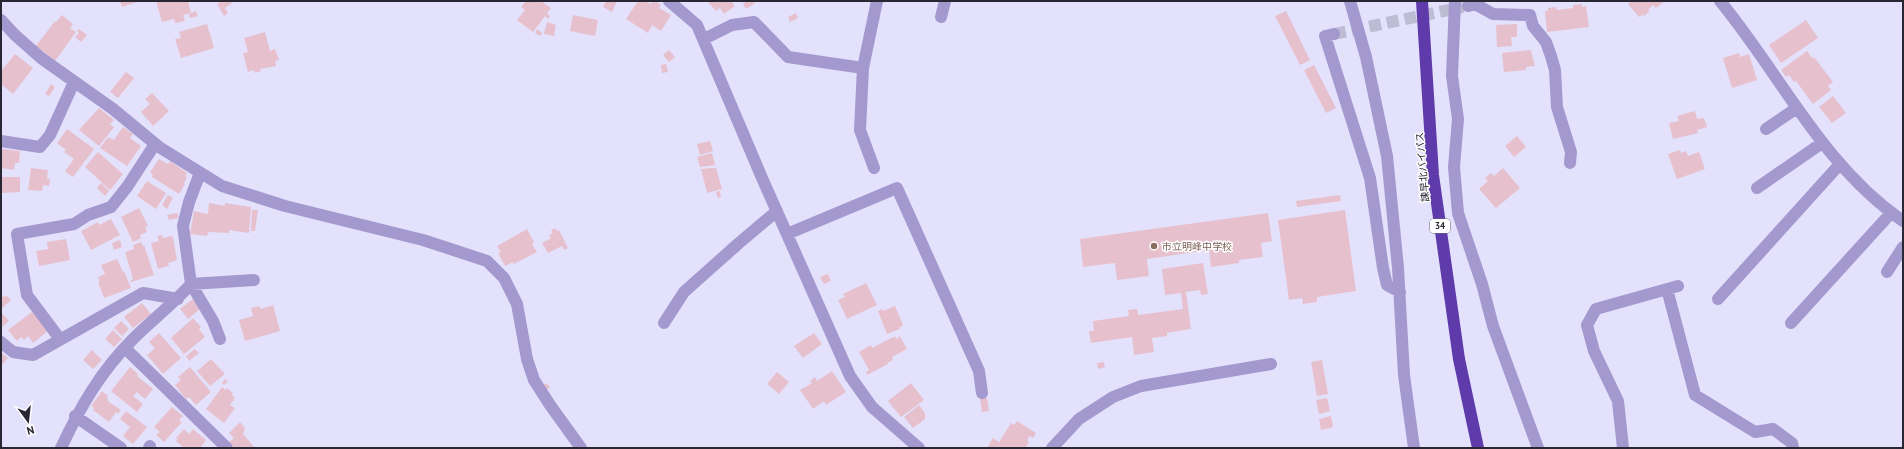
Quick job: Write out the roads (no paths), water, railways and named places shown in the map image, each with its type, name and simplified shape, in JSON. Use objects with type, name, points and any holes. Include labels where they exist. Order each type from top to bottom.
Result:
[{"type":"highway","name":"諫早北バイパス","points":[[1422,1],[1433,175],[1459,359],[1478,448]]},
{"type":"street","points":[[669,1],[697,25],[704,39],[777,211],[850,376],[872,407],[919,448]]},
{"type":"street","points":[[874,168],[860,130],[863,68],[877,1]]},
{"type":"street","points":[[941,18],[945,1]]},
{"type":"street","points":[[1350,1],[1366,57],[1387,156],[1400,292],[1404,375],[1414,448]]},
{"type":"street","points":[[1455,1],[1452,76],[1458,119],[1454,167],[1458,213],[1482,284],[1493,326],[1538,448]]},
{"type":"street","points":[[1720,1],[1822,144],[1840,164],[1892,213],[1903,221]]},
{"type":"street","points":[[1468,6],[1475,4],[1493,14],[1530,15],[1533,26],[1546,42],[1555,70],[1557,107],[1571,152],[1570,163]]},
{"type":"street","points":[[1,20],[14,35],[74,82],[113,109],[155,144],[222,186],[242,194],[423,240],[487,261],[504,278],[516,304],[527,359],[534,380],[581,448]]},
{"type":"street","points":[[704,39],[732,25],[754,22],[788,57],[863,68]]},
{"type":"street","points":[[1334,34],[1324,36],[1370,178],[1387,286],[1400,292]]},
{"type":"street","points":[[1,141],[40,147],[50,135],[74,82]]},
{"type":"street","points":[[1766,129],[1797,108]]},
{"type":"street","points":[[60,339],[28,295],[17,234],[74,224],[88,215],[111,207],[127,187],[155,144]]},
{"type":"street","points":[[1757,188],[1822,144]]},
{"type":"street","points":[[1718,299],[1840,164]]},
{"type":"street","points":[[200,173],[189,202],[183,226],[191,284],[213,321],[220,339]]},
{"type":"street","points":[[787,234],[897,188],[979,371],[982,393]]},
{"type":"street","points":[[664,323],[684,292],[739,242],[777,211]]},
{"type":"street","points":[[1791,323],[1892,213]]},
{"type":"street","points":[[1887,272],[1903,247]]},
{"type":"street","points":[[61,448],[75,416],[98,379],[125,348],[178,299],[191,284],[254,280]]},
{"type":"street","points":[[1623,448],[1618,401],[1594,351],[1588,325],[1596,309],[1672,287],[1695,395],[1755,432],[1773,429],[1792,444],[1793,448]]},
{"type":"street","points":[[1,342],[13,352],[32,355],[143,293],[178,299]]},
{"type":"street","points":[[125,348],[227,448]]},
{"type":"street","points":[[1052,448],[1079,419],[1113,397],[1141,386],[1271,364]]},
{"type":"street","points":[[75,416],[121,448]]},
{"type":"tunnel","points":[[1334,34],[1463,7]]},
{"type":"place","name":"市立明峰中学校","points":[[1154,246]]}]
